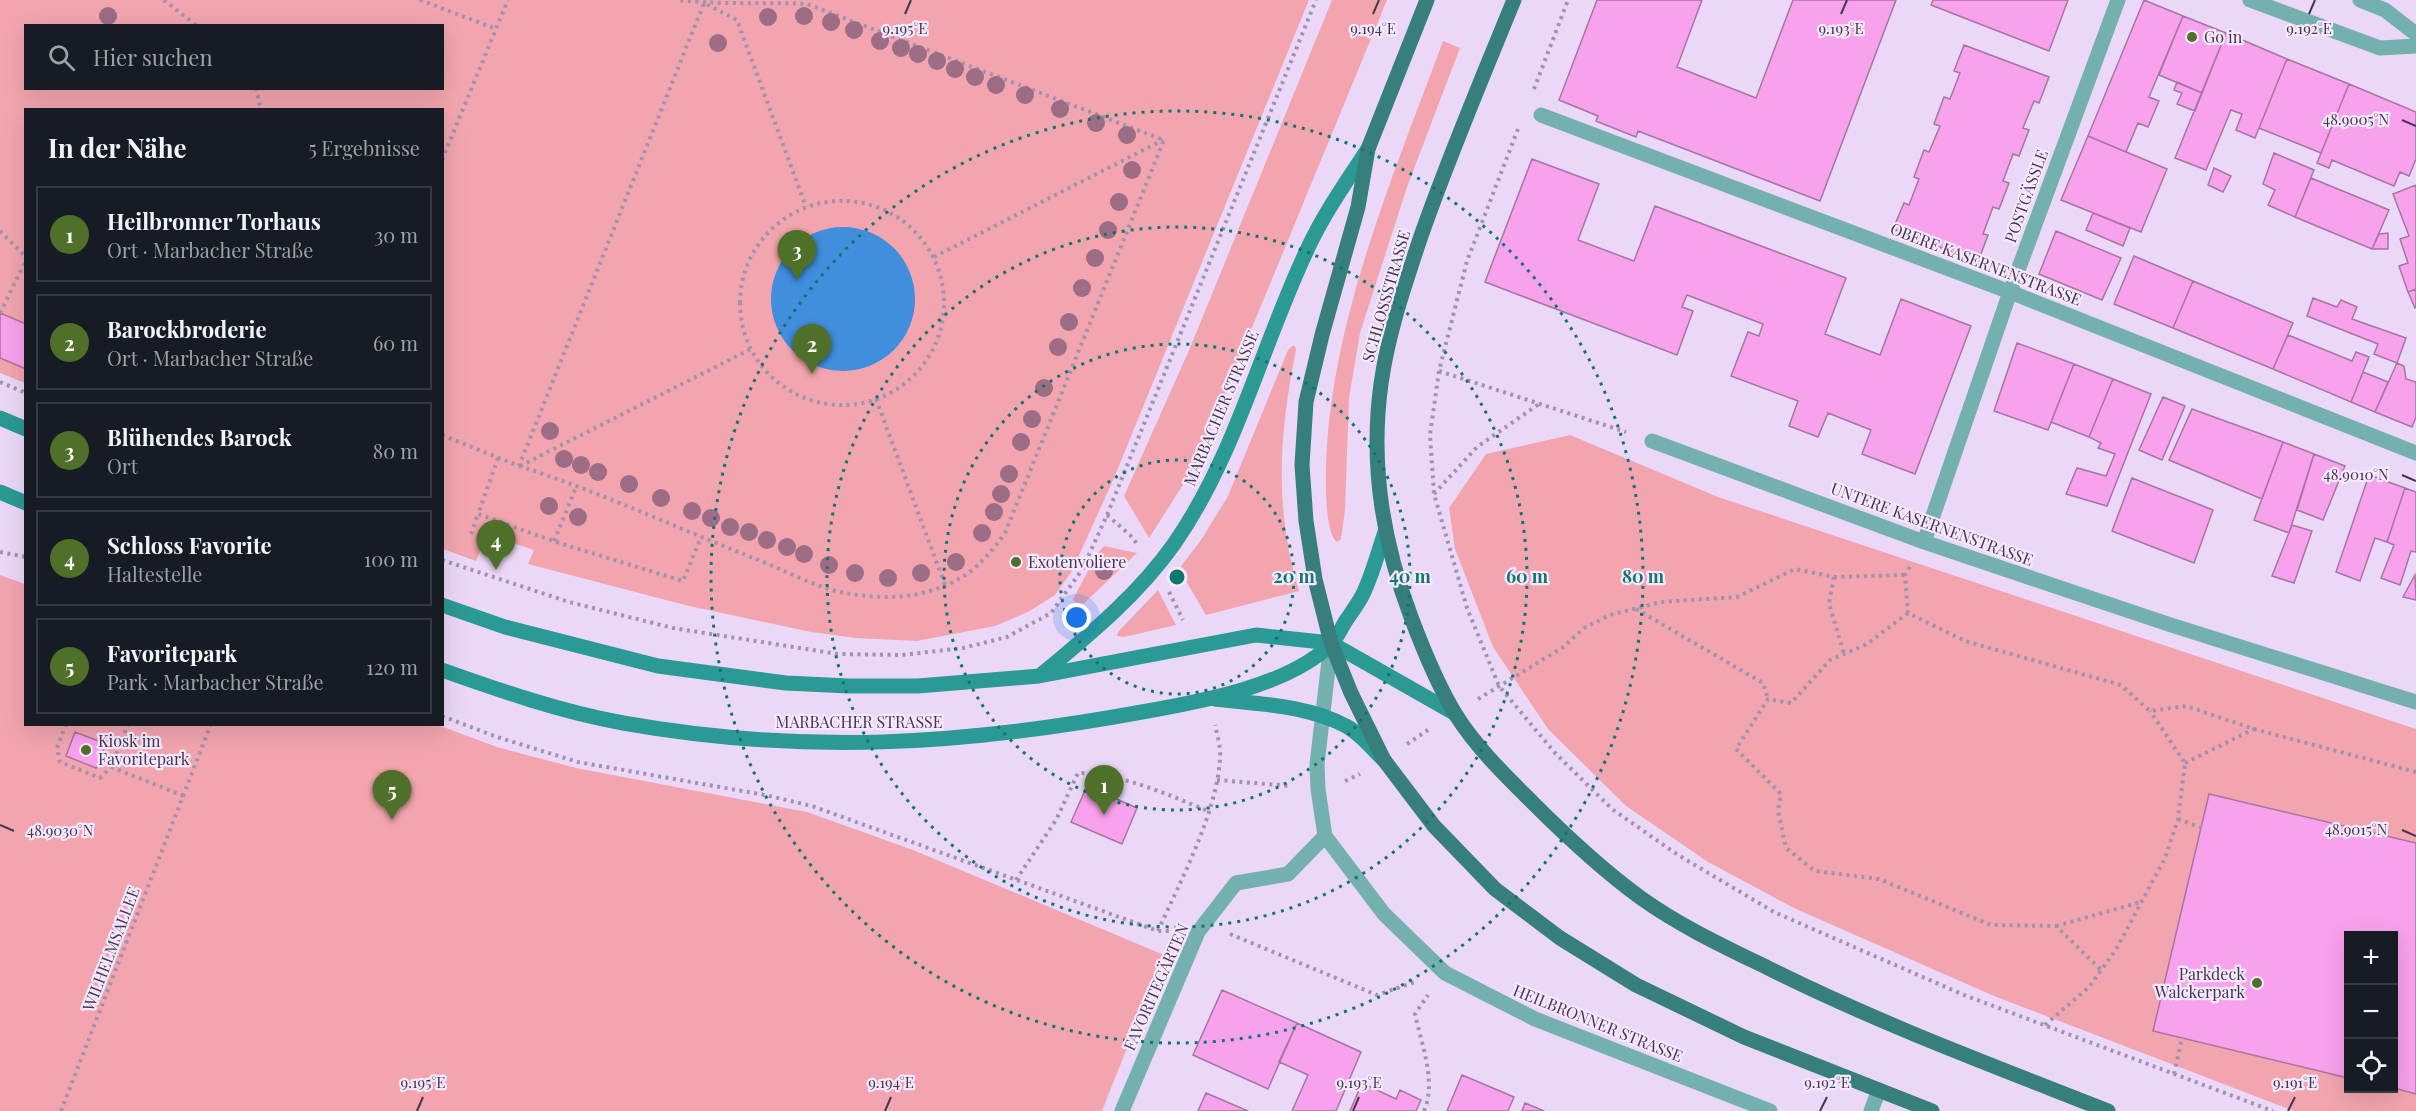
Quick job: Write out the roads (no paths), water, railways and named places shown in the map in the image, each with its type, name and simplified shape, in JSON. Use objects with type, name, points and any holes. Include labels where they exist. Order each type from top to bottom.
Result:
[{"type":"main road","points":[[1427,0],[1368,149],[1358,207],[1322,335],[1306,402],[1302,465],[1306,520],[1315,579],[1331,644],[1351,693],[1384,760],[1434,826],[1495,889],[1560,938],[1636,985],[1744,1037],[1932,1111]]},
{"type":"main road","name":"SCHLOSSSTRASSE","points":[[1454,713],[1418,638],[1402,594],[1385,532],[1378,476],[1376,431],[1381,382],[1392,330],[1441,178],[1514,0]]},
{"type":"main road","name":"MARBACHER STRASSE","points":[[1040,676],[1127,599],[1155,568],[1185,527],[1222,459],[1307,249],[1336,198],[1368,149]]},
{"type":"main road","points":[[0,418],[24,428]]},
{"type":"main road","points":[[0,492],[24,502]]},
{"type":"main road","name":"MARBACHER STRASSE","points":[[444,671],[555,706],[621,722],[731,738],[792,743],[867,743],[956,739],[1063,726],[1210,699],[1290,673],[1331,644],[1363,594],[1385,532]]},
{"type":"main road","points":[[444,606],[505,627],[658,666],[727,677],[849,686],[918,686],[1040,676],[1256,635],[1331,644],[1454,713],[1476,742],[1567,837],[1642,899],[1724,947],[1817,992],[1918,1036],[2108,1111]]},
{"type":"main road","name":"MARBACHER STRASSE","points":[[1210,699],[1295,709],[1323,716],[1348,727],[1384,760]]},
{"type":"street","name":"POSTGÄSSLE","points":[[1924,542],[2010,292],[2118,0]]},
{"type":"street","points":[[2250,0],[2380,48],[2416,46]]},
{"type":"street","points":[[2360,0],[2385,10],[2416,34]]},
{"type":"street","name":"OBERE KASERNENSTRASSE","points":[[1541,115],[2010,292],[2416,453]]},
{"type":"street","name":"UNTERE KASERNENSTRASSE","points":[[1652,441],[1924,542],[2171,626],[2416,702]]},
{"type":"street","points":[[1324,836],[1317,764],[1331,644]]},
{"type":"street","name":"FAVORITEGÄRTEN","points":[[1122,1111],[1198,932],[1236,883],[1288,874],[1324,836]]},
{"type":"street","name":"HEILBRONNER STRASSE","points":[[1324,836],[1383,914],[1444,973],[1535,1019],[1770,1111]]},
{"type":"street","points":[[1871,1111],[1879,1090]]},
{"type":"water","points":[[843,227],[870,233],[883,239],[894,248],[903,259],[909,272],[915,299],[909,326],[903,339],[894,350],[883,359],[870,365],[843,371],[816,365],[803,359],[792,350],[783,339],[777,326],[771,299],[777,272],[783,259],[792,248],[803,239],[816,233]]},
{"type":"place","name":"Go in","points":[[2192,37]]},
{"type":"place","name":"Blühendes Barock","points":[[797,280]]},
{"type":"place","name":"Barockbroderie","points":[[812,374]]},
{"type":"place","name":"Exotenvoliere","points":[[1016,562]]},
{"type":"place","name":"Schloss Favorite","points":[[496,570]]},
{"type":"place","name":"Kiosk im Favoritepark","points":[[86,750]]},
{"type":"place","name":"Heilbronner Torhaus","points":[[1104,815]]},
{"type":"place","name":"Favoritepark","points":[[392,820]]},
{"type":"place","name":"Parkdeck Walckerpark","points":[[2257,983]]}]
